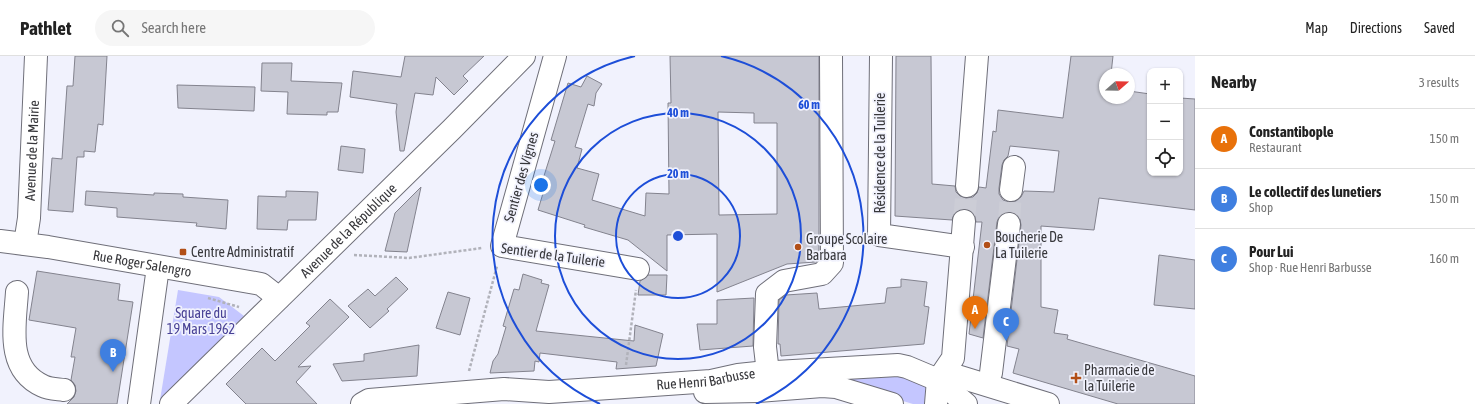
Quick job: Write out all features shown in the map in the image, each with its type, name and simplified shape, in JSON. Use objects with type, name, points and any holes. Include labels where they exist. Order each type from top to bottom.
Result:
[{"type":"street","name":"Avenue de la Mairie","points":[[25,244],[28,218],[36,56]]},
{"type":"street","name":"Avenue de la République","points":[[171,404],[325,254],[524,56]]},
{"type":"street","name":"Sentier des Vignes","points":[[502,246],[555,56]]},
{"type":"street","points":[[768,372],[766,346],[767,294],[784,281],[822,274],[832,263],[831,56]]},
{"type":"street","name":"Résidence de la Tuilerie","points":[[881,56],[879,235],[963,247]]},
{"type":"street","points":[[967,186],[977,56]]},
{"type":"street","points":[[1011,190],[1014,167]]},
{"type":"street","points":[[936,404],[938,380],[953,358],[964,221]]},
{"type":"street","points":[[991,373],[1009,224]]},
{"type":"street","name":"Rue Roger Salengro","points":[[0,241],[261,284],[279,298]]},
{"type":"street","name":"Sentier de la Tuilerie","points":[[502,246],[638,269]]},
{"type":"street","points":[[140,404],[158,267]]},
{"type":"street","points":[[17,292],[14,335],[15,349],[18,359],[31,378],[43,386],[64,390]]},
{"type":"street","name":"Rue Henri Barbusse","points":[[362,404],[369,400],[469,395],[519,389],[549,392],[711,381],[738,375],[768,372],[898,365],[907,367],[938,380],[964,403]]},
{"type":"street","points":[[938,380],[957,376],[1048,404]]},
{"type":"street","name":"Rue Henri Barbusse","points":[[506,404],[693,392],[758,391],[794,395],[836,387],[892,404]]},
{"type":"path","name":"Sentier de la Tuilerie","points":[[325,254],[409,258],[502,246]]},
{"type":"path","points":[[469,395],[502,246]]},
{"type":"path","points":[[624,387],[638,269]]},
{"type":"path","points":[[202,296],[240,307],[260,317]]},
{"type":"green space","name":"Square du 19 Mars 1962","points":[[178,290],[219,297],[244,316],[160,400]]},
{"type":"green space","points":[[891,371],[931,387],[929,404],[913,404],[833,380]]},
{"type":"building","points":[[75,56],[107,56],[103,125],[98,124],[95,152],[84,151],[84,157],[77,157],[73,212],[48,210],[52,158],[62,159],[67,86],[73,86]]},
{"type":"building","points":[[405,56],[484,56],[463,76],[468,81],[454,95],[436,77],[433,95],[415,93],[404,151],[400,151],[396,112],[397,104],[350,97],[353,71],[401,77]]},
{"type":"building","points":[[670,56],[819,56],[819,258],[816,262],[787,264],[717,292],[717,234],[667,235],[667,271],[628,240],[584,227],[585,225],[538,210],[547,180],[543,179],[555,141],[551,140],[568,83],[581,87],[587,76],[602,84],[596,93],[594,106],[588,104],[575,147],[582,149],[577,168],[599,174],[592,200],[645,216],[646,193],[669,194],[668,103],[671,103]],"holes":[[[718,112],[754,113],[754,123],[777,123],[777,214],[719,215]]]},
{"type":"building","points":[[896,56],[931,56],[932,184],[955,186],[956,192],[960,196],[966,198],[973,197],[977,193],[979,187],[986,188],[993,131],[996,132],[998,110],[1063,118],[1071,56],[1113,56],[1112,68],[1099,68],[1099,104],[1135,104],[1135,92],[1147,94],[1147,176],[1183,176],[1183,98],[1195,99],[1195,210],[1099,198],[1094,230],[1041,226],[1041,307],[1058,310],[1054,333],[1068,335],[1067,339],[1195,376],[1195,404],[1118,404],[1013,373],[1019,349],[1007,346],[1021,225],[1020,219],[1016,214],[1011,212],[1004,213],[999,217],[997,222],[983,338],[969,334],[982,222],[976,222],[975,216],[971,211],[965,209],[958,210],[954,214],[952,220],[895,216]],"holes":[[[1010,146],[1059,151],[1054,192],[1024,191],[1021,197],[1016,201],[1009,202],[1003,200],[999,194],[999,188],[1002,165],[1008,156]]]},
{"type":"building","points":[[262,63],[292,63],[291,81],[342,83],[338,112],[327,112],[327,115],[287,114],[288,92],[261,91]]},
{"type":"building","points":[[177,85],[255,87],[254,111],[178,108]]},
{"type":"building","points":[[341,146],[365,149],[363,173],[338,170]]},
{"type":"building","points":[[421,187],[407,252],[385,251],[395,213]]},
{"type":"building","points":[[86,191],[154,195],[154,193],[183,194],[183,197],[228,200],[226,229],[196,226],[197,223],[117,217],[117,208],[85,205]]},
{"type":"building","points":[[286,191],[318,192],[316,220],[288,220],[287,230],[257,229],[258,196],[286,197]]},
{"type":"building","points":[[1159,255],[1195,260],[1195,309],[1154,305]]},
{"type":"building","points":[[37,271],[120,284],[118,300],[133,302],[117,404],[67,404],[74,397],[76,391],[75,385],[71,380],[75,357],[71,357],[76,328],[29,320]]},
{"type":"building","points":[[523,274],[542,280],[541,283],[549,285],[536,331],[634,341],[635,325],[663,334],[656,366],[616,369],[617,362],[540,353],[539,362],[535,361],[534,371],[490,373],[493,361],[498,354],[506,327],[503,326],[514,289],[519,290]]},
{"type":"building","points":[[648,275],[667,275],[666,295],[638,295],[640,281]]},
{"type":"building","points":[[396,277],[408,289],[387,309],[389,311],[370,328],[348,306],[368,289],[375,296]]},
{"type":"building","points":[[901,279],[927,282],[924,306],[929,307],[924,344],[781,356],[780,344],[778,344],[779,300],[786,295],[817,293],[819,309],[885,303],[887,288],[901,287]]},
{"type":"building","points":[[448,292],[470,298],[460,335],[436,328]]},
{"type":"building","points":[[754,298],[753,346],[700,350],[697,324],[717,324],[717,300]]},
{"type":"building","points":[[330,299],[349,317],[298,367],[311,366],[296,382],[317,404],[246,404],[226,384],[262,348],[275,361],[310,326],[306,323]]},
{"type":"building","points":[[419,345],[417,376],[342,381],[333,364],[364,361],[364,354]]},
{"type":"tunnel","points":[[964,221],[967,186]]},
{"type":"tunnel","points":[[1009,224],[1011,190]]},
{"type":"place","name":"Boucherie De La Tuilerie","points":[[987,245]]},
{"type":"place","name":"Groupe Scolaire Barbara","points":[[798,247]]},
{"type":"place","name":"Centre Administratif","points":[[183,252]]},
{"type":"place","name":"Constantibople","points":[[975,329]]},
{"type":"place","name":"Pour Lui","points":[[1006,341]]},
{"type":"place","name":"Le collectif des lunetiers","points":[[113,372]]},
{"type":"place","name":"Pharmacie de la Tuilerie","points":[[1076,378]]}]
